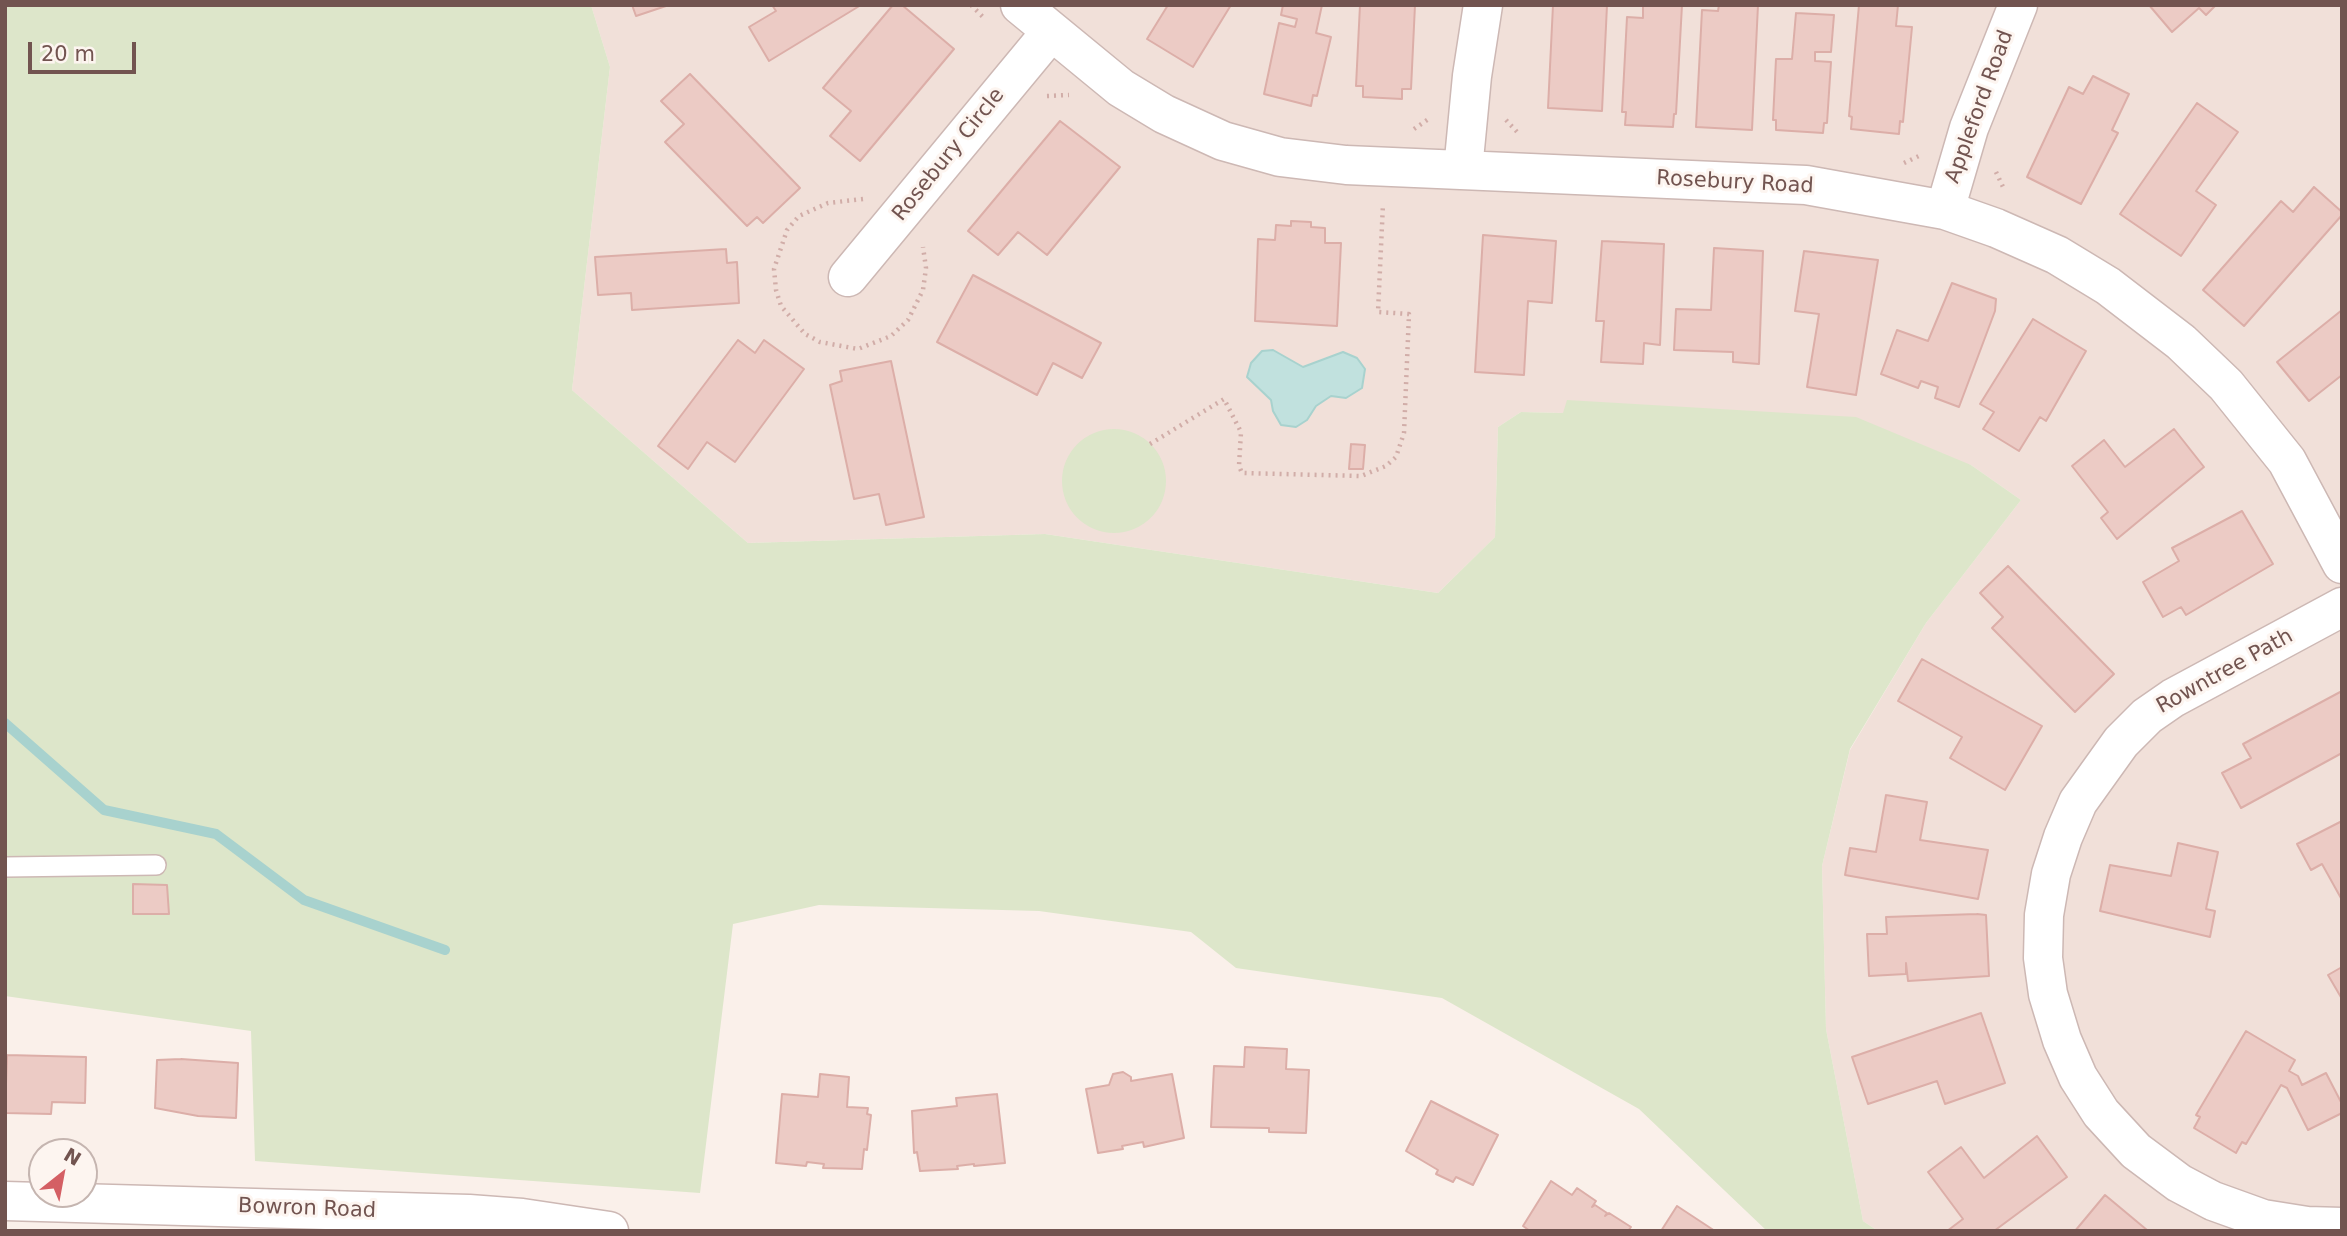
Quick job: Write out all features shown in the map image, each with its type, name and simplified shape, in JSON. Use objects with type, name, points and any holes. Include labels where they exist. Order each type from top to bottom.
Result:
[{"type":"street","name":"Rosebury Road","points":[[1020,5],[1050,33],[1132,95],[1164,114],[1223,141],[1280,156],[1346,165],[1806,185],[1887,197],[1945,210],[1996,228],[2057,255],[2108,286],[2180,341],[2226,385],[2287,461],[2342,564]]},
{"type":"street","points":[[1463,170],[1472,76],[1483,5]]},
{"type":"street","name":"Appleford Road","points":[[1945,210],[1969,128],[2018,5]]},
{"type":"street","name":"Rosebury Circle","points":[[849,277],[1050,33]]},
{"type":"street","name":"Rowntree Path","points":[[2342,607],[2173,698],[2147,716],[2121,742],[2078,802],[2063,836],[2051,874],[2043,958],[2048,994],[2062,1040],[2078,1077],[2101,1113],[2136,1151],[2179,1183],[2214,1201],[2263,1219],[2307,1226],[2342,1227]]},
{"type":"street","name":"Bowron Road","points":[[5,1201],[469,1214],[608,1231]]},
{"type":"lane","points":[[5,867],[156,865]]},
{"type":"path","points":[[971,5],[984,18],[990,29]]},
{"type":"path","points":[[1037,101],[1058,94],[1080,99]]},
{"type":"path","points":[[866,199],[848,198],[828,203],[799,216],[787,230],[775,269],[776,290],[781,306],[805,334],[820,342],[858,349],[891,336],[908,320],[923,290],[926,268],[922,242]]},
{"type":"path","points":[[1150,444],[1224,399],[1241,432],[1239,466],[1242,473],[1361,476],[1386,466],[1396,457],[1404,433],[1409,314],[1378,312],[1383,199]]},
{"type":"shaded area","points":[[591,5],[2342,5],[2342,1231],[1878,1231],[1863,1221],[1826,1029],[1822,866],[1850,750],[1926,623],[2021,500],[1971,465],[1563,413],[1521,412],[1498,427],[1495,537],[1438,593],[1045,534],[748,543],[572,390],[610,67]]},
{"type":"green space","points":[[5,5],[591,5],[610,67],[572,390],[748,543],[1045,534],[1438,593],[1495,537],[1498,427],[1521,412],[1563,413],[1567,400],[1856,417],[1971,465],[2021,500],[1926,623],[1850,749],[1822,866],[1826,1029],[1863,1221],[1878,1231],[1767,1231],[1639,1109],[1442,998],[1236,968],[1191,932],[1039,911],[819,905],[733,924],[700,1193],[255,1161],[251,1031],[5,996]]},
{"type":"green space","points":[[1114,429],[1134,433],[1151,444],[1162,461],[1166,481],[1162,501],[1151,518],[1134,529],[1114,533],[1094,529],[1077,518],[1066,501],[1062,481],[1066,461],[1077,444],[1094,433]]},
{"type":"water","points":[[1273,350],[1303,367],[1343,352],[1357,358],[1365,369],[1362,388],[1346,398],[1331,396],[1316,406],[1307,420],[1296,427],[1281,425],[1273,411],[1271,400],[1247,377],[1251,363],[1262,351]]},
{"type":"building","points":[[632,5],[669,5],[636,16]]},
{"type":"building","points":[[772,5],[861,5],[769,61],[749,27],[776,11]]},
{"type":"building","points":[[893,5],[902,5],[954,49],[860,161],[830,136],[851,111],[823,88]]},
{"type":"building","points":[[1168,5],[1231,5],[1193,67],[1147,39]]},
{"type":"building","points":[[1283,5],[1322,5],[1316,33],[1331,37],[1317,96],[1313,95],[1311,106],[1264,94],[1279,23],[1295,27],[1297,19],[1281,15]]},
{"type":"building","points":[[1360,5],[1415,5],[1411,89],[1402,89],[1402,99],[1363,97],[1363,86],[1356,86]]},
{"type":"building","points":[[1553,5],[1607,5],[1602,111],[1548,108]]},
{"type":"building","points":[[1643,5],[1682,5],[1673,127],[1625,125],[1626,112],[1622,112],[1627,17],[1643,18]]},
{"type":"building","points":[[1719,5],[1758,5],[1752,130],[1696,127],[1702,10],[1718,11]]},
{"type":"building","points":[[1859,5],[1898,5],[1896,26],[1912,27],[1903,122],[1900,121],[1899,134],[1851,129],[1852,117],[1849,116]]},
{"type":"building","points":[[2149,5],[2216,5],[2206,15],[2199,8],[2172,32]]},
{"type":"building","points":[[1796,13],[1834,15],[1831,52],[1815,52],[1815,61],[1831,62],[1827,123],[1824,123],[1823,133],[1776,130],[1776,120],[1773,120],[1776,59],[1792,59]]},
{"type":"building","points":[[690,74],[800,188],[763,223],[757,217],[747,226],[665,142],[684,124],[661,101]]},
{"type":"building","points":[[2093,76],[2129,94],[2112,130],[2118,133],[2081,204],[2027,177],[2069,87],[2083,94]]},
{"type":"building","points":[[2197,103],[2238,132],[2196,191],[2216,205],[2181,256],[2120,214]]},
{"type":"building","points":[[1060,121],[1120,167],[1047,255],[1018,232],[998,255],[968,231]]},
{"type":"building","points":[[2314,187],[2342,212],[2342,215],[2244,326],[2203,290],[2281,201],[2293,212]]},
{"type":"building","points":[[1291,221],[1311,222],[1311,227],[1325,228],[1325,243],[1341,243],[1337,326],[1255,321],[1258,239],[1275,240],[1276,225],[1291,226]]},
{"type":"building","points":[[1483,235],[1556,241],[1552,303],[1528,301],[1524,375],[1475,372]]},
{"type":"building","points":[[1602,241],[1664,244],[1660,345],[1644,343],[1643,364],[1601,362],[1604,321],[1596,321]]},
{"type":"building","points":[[1714,248],[1763,251],[1759,364],[1733,362],[1733,352],[1674,350],[1676,309],[1711,310]]},
{"type":"building","points":[[726,249],[727,263],[737,262],[739,303],[632,310],[631,293],[598,295],[595,257]]},
{"type":"building","points":[[1804,251],[1878,260],[1856,395],[1807,387],[1819,314],[1795,311]]},
{"type":"building","points":[[973,275],[1101,343],[1082,378],[1053,363],[1037,395],[937,342]]},
{"type":"building","points":[[1952,283],[1996,299],[1995,311],[1959,407],[1935,398],[1938,387],[1921,381],[1918,388],[1881,374],[1897,330],[1928,341]]},
{"type":"building","points":[[2342,310],[2342,375],[2309,401],[2277,362]]},
{"type":"building","points":[[2033,319],[2086,351],[2046,421],[2040,417],[2019,451],[1983,429],[1994,412],[1980,404]]},
{"type":"building","points":[[738,340],[755,353],[764,340],[804,369],[735,462],[707,442],[688,469],[658,446]]},
{"type":"building","points":[[891,361],[924,517],[886,525],[879,494],[854,499],[830,385],[842,381],[840,371]]},
{"type":"building","points":[[2174,429],[2204,467],[2117,539],[2101,518],[2108,512],[2072,466],[2104,440],[2125,467]]},
{"type":"building","points":[[1351,444],[1365,445],[1363,469],[1349,469]]},
{"type":"building","points":[[2242,511],[2273,564],[2186,615],[2181,607],[2163,617],[2143,582],[2179,561],[2172,548]]},
{"type":"building","points":[[2008,566],[2114,674],[2075,712],[1992,628],[2003,617],[1980,593]]},
{"type":"building","points":[[1922,659],[2042,726],[2005,790],[1950,758],[1962,737],[1898,701]]},
{"type":"building","points":[[2342,691],[2342,753],[2241,808],[2222,773],[2251,758],[2243,744]]},
{"type":"building","points":[[1886,795],[1927,802],[1920,840],[1988,850],[1978,899],[1845,875],[1850,848],[1876,852]]},
{"type":"building","points":[[2342,821],[2342,900],[2322,864],[2311,870],[2297,844]]},
{"type":"building","points":[[2178,843],[2218,852],[2206,909],[2215,911],[2210,937],[2100,911],[2110,865],[2171,876]]},
{"type":"building","points":[[133,884],[167,885],[169,914],[133,914]]},
{"type":"building","points":[[1986,915],[1989,976],[1908,981],[1906,963],[1906,974],[1869,976],[1867,934],[1887,934],[1886,917]]},
{"type":"building","points":[[2342,967],[2342,999],[2328,975]]},
{"type":"building","points":[[1981,1013],[2005,1083],[1945,1104],[1937,1081],[1868,1104],[1852,1057]]},
{"type":"building","points":[[2246,1031],[2295,1060],[2289,1071],[2298,1076],[2302,1085],[2326,1073],[2342,1104],[2342,1113],[2308,1130],[2287,1088],[2281,1085],[2246,1144],[2242,1142],[2236,1153],[2194,1128],[2200,1117],[2196,1115]]},
{"type":"building","points":[[1245,1047],[1287,1049],[1286,1069],[1309,1070],[1306,1133],[1269,1132],[1269,1128],[1211,1127],[1214,1066],[1244,1067]]},
{"type":"building","points":[[7,1055],[86,1057],[85,1103],[52,1102],[51,1114],[5,1113]]},
{"type":"building","points":[[157,1060],[238,1063],[236,1118],[198,1116],[155,1108]]},
{"type":"building","points":[[1123,1072],[1131,1077],[1131,1081],[1172,1074],[1184,1138],[1144,1147],[1143,1142],[1098,1153],[1086,1089],[1109,1085],[1113,1074]]},
{"type":"building","points":[[820,1074],[849,1077],[847,1107],[868,1108],[867,1114],[871,1115],[862,1169],[823,1168],[824,1164],[807,1162],[806,1166],[776,1163],[782,1094],[818,1097]]},
{"type":"building","points":[[997,1094],[1005,1163],[920,1171],[917,1152],[914,1153],[912,1111],[957,1106],[956,1098]]},
{"type":"building","points":[[1431,1101],[1498,1135],[1473,1185],[1456,1177],[1453,1182],[1436,1174],[1438,1170],[1406,1151]]},
{"type":"building","points":[[2037,1136],[2067,1177],[1994,1231],[1947,1231],[1963,1219],[1928,1172],[1961,1147],[1984,1178]]},
{"type":"building","points":[[1551,1181],[1572,1195],[1577,1188],[1596,1201],[1592,1207],[1595,1205],[1607,1213],[1605,1216],[1609,1213],[1631,1227],[1628,1231],[1530,1231],[1523,1226]]},
{"type":"building","points":[[2105,1195],[2147,1230],[2147,1231],[2075,1231]]},
{"type":"building","points":[[1677,1206],[1715,1231],[1661,1231]]},
{"type":"waterway","points":[[5,723],[104,810],[216,834],[304,900],[445,950]]}]
